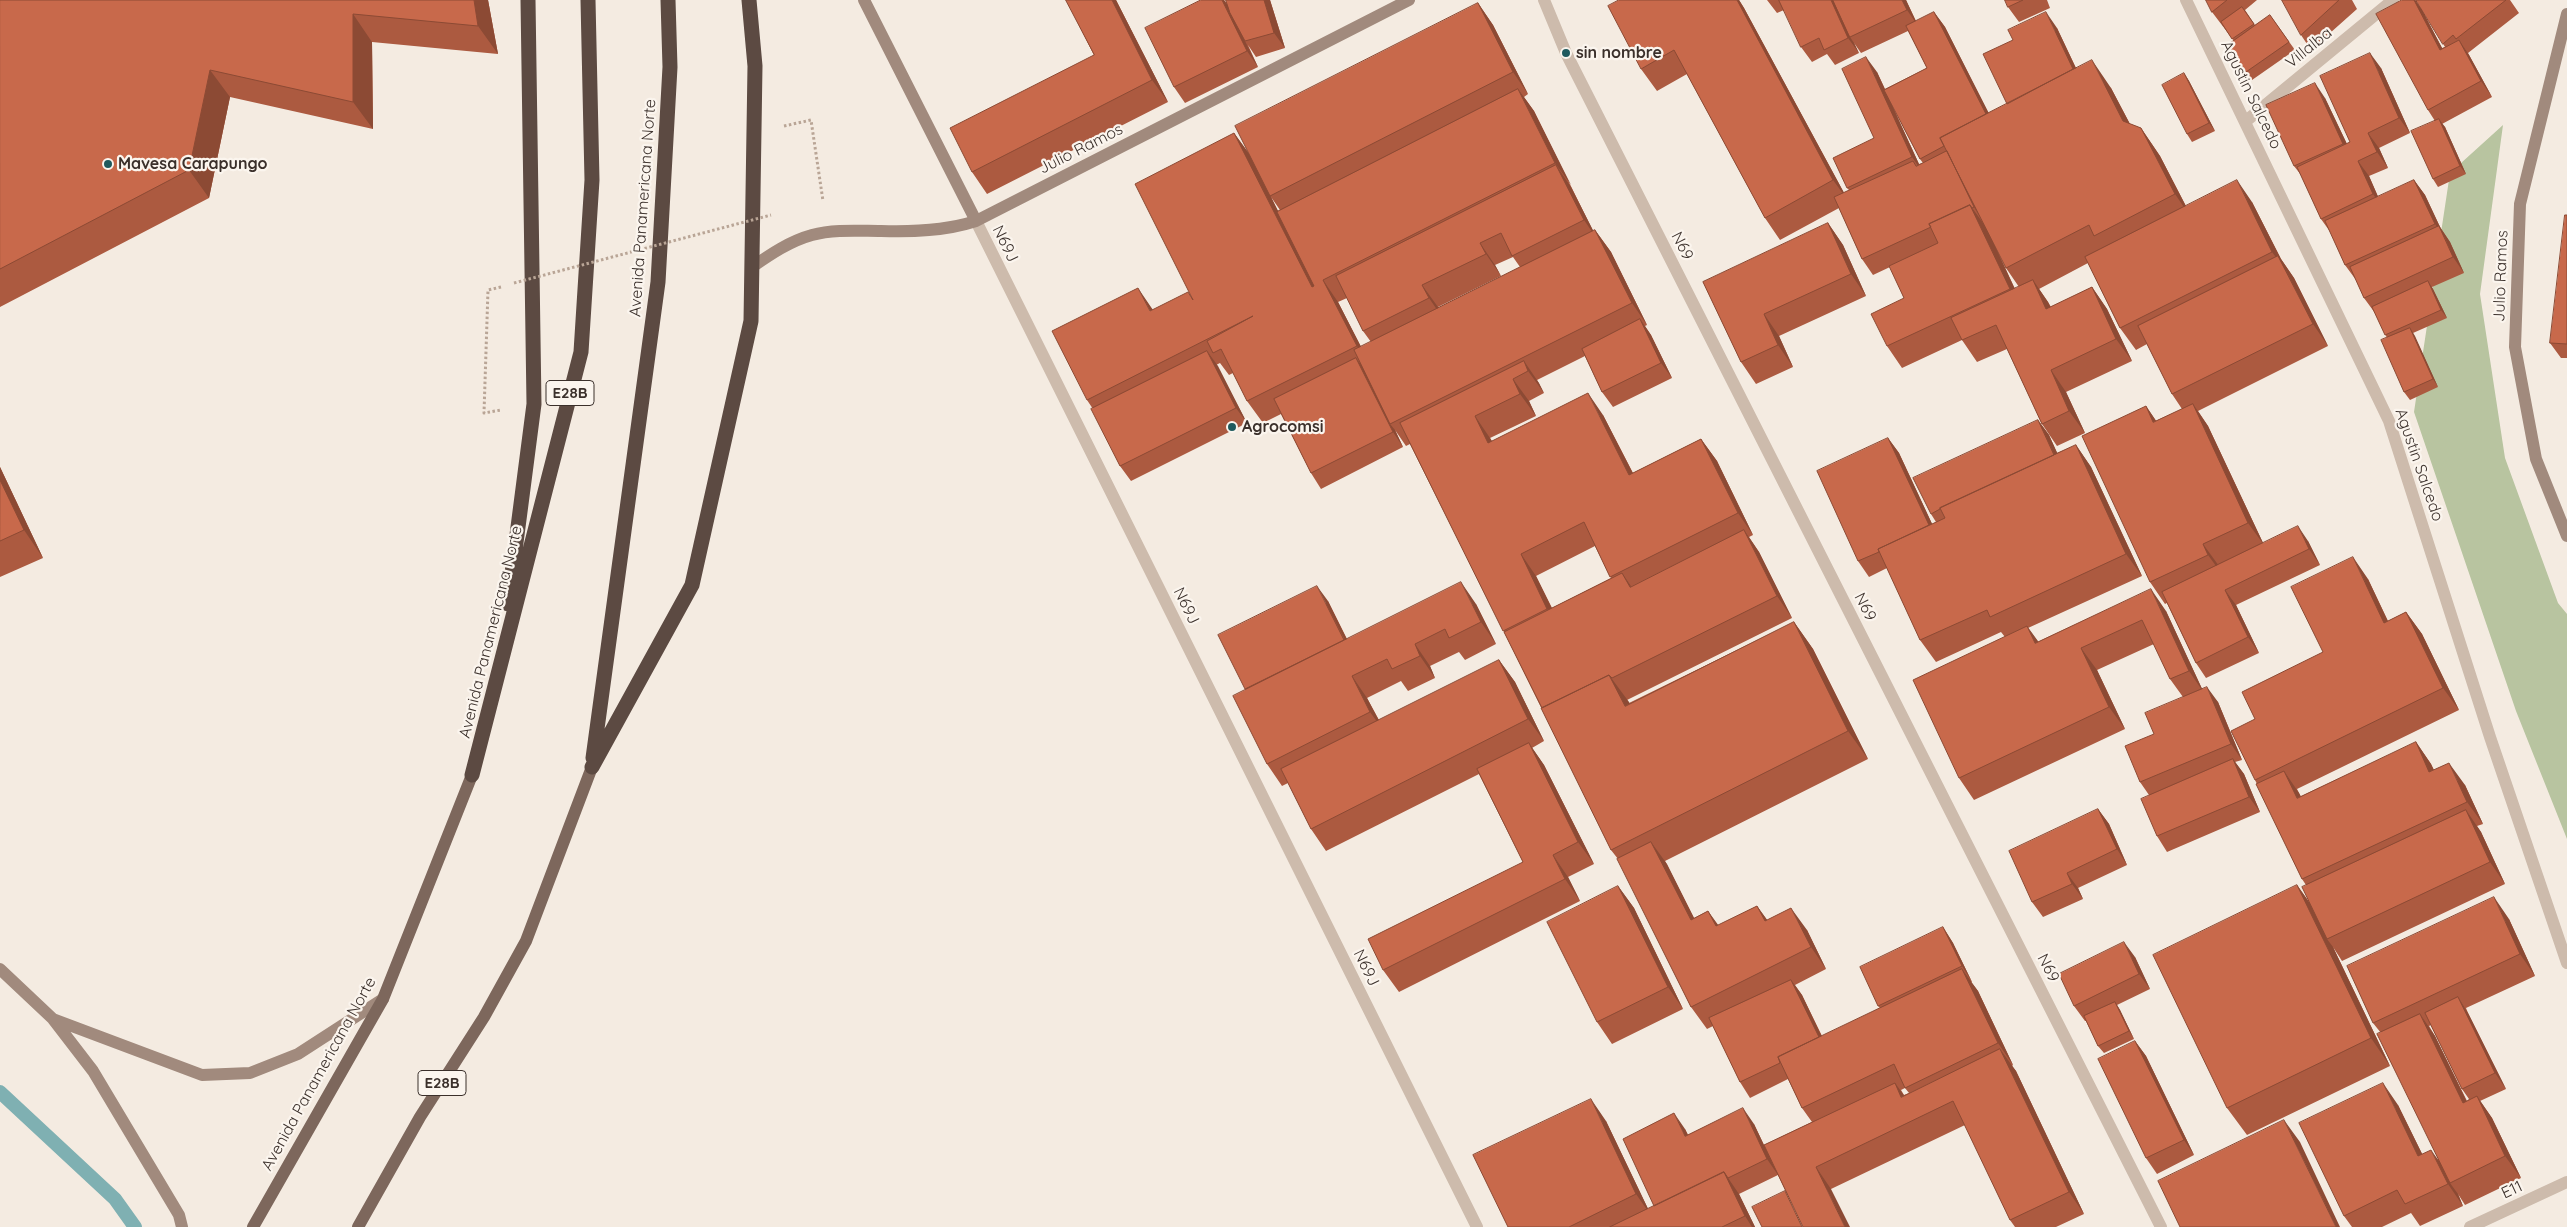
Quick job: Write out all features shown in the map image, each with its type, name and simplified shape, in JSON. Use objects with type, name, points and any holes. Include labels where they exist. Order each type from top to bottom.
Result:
[{"type":"highway","points":[[472,775],[506,621],[534,404],[528,0]]},
{"type":"highway","name":"Avenida Panamericana Norte","points":[[472,775],[581,352],[592,180],[588,0]]},
{"type":"highway","name":"Avenida Panamericana Norte","points":[[592,767],[658,282],[670,66],[668,0]]},
{"type":"highway","points":[[592,767],[692,585],[751,321],[755,66],[749,0]]},
{"type":"main road","name":"Avenida Panamericana Norte","points":[[358,1227],[420,1117],[484,1017],[526,941],[592,767]]},
{"type":"main road","name":"Avenida Panamericana Norte","points":[[253,1227],[384,999],[472,775]]},
{"type":"street","name":"N69J","points":[[864,0],[1477,1227]]},
{"type":"street","name":"Julio Ramos","points":[[752,267],[781,248],[813,234],[848,231],[894,232],[952,229],[976,221],[1409,0]]},
{"type":"street","name":"N69","points":[[1544,0],[1566,53],[2161,1227]]},
{"type":"street","name":"Agustin Salcedo","points":[[2186,0],[2389,421],[2490,737],[2567,963]]},
{"type":"street","name":"Villalba","points":[[2246,121],[2393,0]]},
{"type":"street","name":"Julio Ramos","points":[[2567,14],[2520,204],[2515,347],[2536,459],[2567,536]]},
{"type":"street","points":[[0,969],[53,1019],[93,1071],[179,1215],[182,1227]]},
{"type":"street","points":[[53,1019],[202,1075],[250,1073],[298,1054],[384,999]]},
{"type":"street","name":"E11","points":[[2470,1227],[2567,1182]]},
{"type":"path","points":[[754,133],[811,120],[824,201],[815,203]]},
{"type":"path","points":[[534,404],[484,414],[488,290],[780,212]]},
{"type":"green space","points":[[2503,125],[2480,294],[2505,458],[2558,603],[2567,614],[2567,839],[2516,711],[2414,412],[2450,173]]},
{"type":"building","name":"Mavesa Carapungo","points":[[0,0],[474,0],[478,26],[353,14],[353,102],[210,70],[189,170],[0,269]]},
{"type":"building","points":[[1066,0],[1112,0],[1152,80],[972,172],[950,128],[1094,55]]},
{"type":"building","points":[[1201,0],[1222,0],[1247,51],[1174,87],[1145,28]]},
{"type":"building","points":[[1226,0],[1264,0],[1274,33],[1245,41],[1230,13]]},
{"type":"building","points":[[1619,0],[1737,0],[1833,180],[1765,218],[1674,50],[1641,69],[1608,6]]},
{"type":"building","points":[[1779,0],[1831,0],[1848,38],[1824,50],[1819,38],[1801,47]]},
{"type":"building","points":[[1833,0],[1902,0],[1907,10],[1850,37]]},
{"type":"building","points":[[2005,0],[2023,0],[2008,7]]},
{"type":"building","points":[[2206,0],[2227,0],[2212,12]]},
{"type":"building","points":[[2282,0],[2339,0],[2301,35]]},
{"type":"building","points":[[2402,0],[2414,0],[2440,50],[2459,40],[2481,81],[2428,110],[2376,14]]},
{"type":"building","points":[[2416,0],[2506,0],[2456,39],[2453,35],[2443,44]]},
{"type":"building","points":[[1478,3],[1513,72],[1270,196],[1235,126]]},
{"type":"building","points":[[2242,7],[2254,24],[2232,39],[2221,22]]},
{"type":"building","points":[[1934,12],[1986,114],[1940,138],[1944,146],[1920,159],[1884,90],[1927,68],[1906,26]]},
{"type":"building","points":[[2046,12],[2073,69],[2007,104],[1983,54],[2013,40],[2008,30]]},
{"type":"building","points":[[2270,15],[2289,42],[2246,72],[2228,45]]},
{"type":"building","points":[[2370,53],[2399,118],[2368,133],[2377,152],[2358,161],[2373,194],[2321,219],[2297,167],[2350,142],[2320,76]]},
{"type":"building","points":[[1866,57],[1912,157],[1847,188],[1833,158],[1874,138],[1842,69]]},
{"type":"building","points":[[2092,60],[2123,121],[2141,128],[2175,194],[2094,236],[2089,225],[2006,268],[1940,138]]},
{"type":"building","points":[[2184,73],[2209,123],[2187,134],[2162,85]]},
{"type":"building","points":[[2315,83],[2343,144],[2294,166],[2266,105]]},
{"type":"building","points":[[1518,89],[1555,163],[1323,280],[1357,346],[1247,401],[1221,349],[1213,353],[1207,341],[1253,316],[1087,400],[1052,331],[1138,288],[1150,311],[1188,292],[1193,300],[1135,184],[1234,133],[1312,287],[1314,286],[1277,212]]},
{"type":"building","points":[[2439,119],[2460,166],[2433,179],[2411,131]]},
{"type":"building","points":[[1947,151],[1974,207],[1972,208],[1970,205],[1929,224],[1931,227],[1862,259],[1834,197],[1913,161],[1916,166]]},
{"type":"building","points":[[1556,165],[1584,220],[1512,256],[1501,233],[1480,243],[1486,254],[1422,285],[1429,298],[1363,331],[1336,276]]},
{"type":"building","points":[[2237,180],[2272,252],[2120,328],[2085,257]]},
{"type":"building","points":[[2414,180],[2435,224],[2345,265],[2325,221]]},
{"type":"building","points":[[1970,205],[2010,289],[1887,346],[1871,314],[1904,298],[1889,266],[1938,243],[1929,224]]},
{"type":"building","points":[[2565,215],[2567,215],[2567,344],[2550,343]]},
{"type":"building","points":[[1828,223],[1851,274],[1764,314],[1778,345],[1741,362],[1703,282]]},
{"type":"building","points":[[2439,226],[2453,257],[2364,298],[2350,267]]},
{"type":"building","points":[[1595,230],[1632,303],[1390,424],[1354,350]]},
{"type":"building","points":[[2278,256],[2313,324],[2172,394],[2138,326]]},
{"type":"building","points":[[2033,280],[2046,309],[2092,287],[2116,339],[2051,370],[2069,411],[2042,424],[1996,325],[1962,340],[1951,318]]},
{"type":"building","points":[[2428,281],[2441,310],[2385,335],[2372,307]]},
{"type":"building","points":[[1640,319],[1661,363],[1602,392],[1582,349]]},
{"type":"building","points":[[2410,328],[2433,379],[2404,392],[2381,340]]},
{"type":"building","points":[[1207,351],[1236,408],[1120,466],[1091,409]]},
{"type":"building","points":[[1356,358],[1393,432],[1311,473],[1274,399]]},
{"type":"building","points":[[1524,361],[1528,371],[1513,379],[1520,394],[1475,416],[1488,443],[1588,393],[1629,475],[1701,439],[1738,513],[1610,577],[1584,522],[1521,554],[1547,609],[1503,631],[1400,423]]},
{"type":"building","points":[[2193,404],[2248,523],[2203,544],[2208,555],[2150,582],[2082,436],[2146,406],[2153,422]]},
{"type":"building","points":[[2038,420],[2054,455],[1940,508],[1931,514],[1913,478]]},
{"type":"building","points":[[1888,438],[1929,525],[1878,549],[1879,552],[1858,561],[1817,471]]},
{"type":"building","points":[[2076,445],[2126,554],[1990,617],[1987,610],[1920,640],[1878,549],[1945,518],[1940,508]]},
{"type":"building","points":[[0,480],[24,530],[0,541]]},
{"type":"building","points":[[2298,526],[2309,549],[2225,590],[2248,637],[2196,663],[2162,592]]},
{"type":"building","points":[[1744,530],[1777,596],[1612,678],[1609,675],[1542,708],[1504,632],[1622,573],[1630,587]]},
{"type":"building","points":[[2353,557],[2384,623],[2406,612],[2443,688],[2255,780],[2231,731],[2255,719],[2242,692],[2323,652],[2291,587]]},
{"type":"building","points":[[1461,582],[1481,622],[1449,638],[1445,629],[1415,644],[1420,656],[1392,669],[1387,659],[1352,676],[1370,712],[1267,764],[1233,696]]},
{"type":"building","points":[[1317,586],[1344,640],[1245,689],[1218,635]]},
{"type":"building","points":[[2151,589],[2189,671],[2170,679],[2142,620],[2081,648],[2109,707],[1959,778],[1913,680],[2027,626],[2035,643]]},
{"type":"building","points":[[1794,622],[1848,731],[1611,850],[1541,708],[1609,675],[1625,706]]},
{"type":"building","points":[[1499,660],[1528,719],[1311,829],[1281,769]]},
{"type":"building","points":[[2207,687],[2231,744],[2140,782],[2125,746],[2154,734],[2145,713]]},
{"type":"building","points":[[2416,742],[2429,772],[2449,763],[2467,802],[2302,879],[2256,784],[2284,771],[2297,798]]},
{"type":"building","points":[[1529,743],[1578,842],[1553,855],[1565,879],[1383,970],[1368,939],[1523,862],[1477,769]]},
{"type":"building","points":[[2233,759],[2249,797],[2157,836],[2141,799]]},
{"type":"building","points":[[2098,809],[2117,849],[2067,873],[2072,884],[2032,902],[2009,851]]},
{"type":"building","points":[[2466,810],[2490,862],[2327,939],[2302,887]]},
{"type":"building","points":[[1651,842],[1691,920],[1708,911],[1716,926],[1757,906],[1765,921],[1791,908],[1811,947],[1691,1007],[1617,859]]},
{"type":"building","points":[[2297,885],[2371,1038],[2227,1108],[2153,955]]},
{"type":"building","points":[[1618,886],[1668,987],[1597,1022],[1547,922]]},
{"type":"building","points":[[2494,897],[2520,954],[2373,1023],[2347,966]]},
{"type":"building","points":[[1943,927],[1962,966],[1878,1006],[1860,967]]},
{"type":"building","points":[[2124,942],[2139,974],[2074,1006],[2059,974]]},
{"type":"building","points":[[1962,969],[1998,1043],[1905,1088],[1894,1064],[1802,1108],[1778,1057]]},
{"type":"building","points":[[1791,980],[1819,1037],[1778,1057],[1780,1063],[1740,1082],[1709,1018]]},
{"type":"building","points":[[2458,997],[2495,1073],[2462,1089],[2425,1013]]},
{"type":"building","points":[[2115,1002],[2129,1031],[2098,1046],[2084,1016]]},
{"type":"building","points":[[2420,1014],[2463,1103],[2477,1096],[2505,1156],[2450,1183],[2377,1034]]},
{"type":"building","points":[[2135,1041],[2184,1140],[2146,1158],[2098,1059]]},
{"type":"building","points":[[2000,1049],[2069,1192],[2010,1220],[1953,1101],[1816,1167],[1845,1227],[1803,1227],[1764,1145],[1895,1083],[1901,1097]]},
{"type":"building","points":[[2383,1083],[2418,1156],[2431,1150],[2448,1184],[2405,1204],[2397,1190],[2344,1216],[2299,1123]]},
{"type":"building","points":[[1591,1099],[1636,1194],[1569,1227],[1508,1227],[1473,1155]]},
{"type":"building","points":[[1743,1108],[1767,1159],[1728,1178],[1724,1172],[1654,1206],[1623,1139],[1674,1113],[1685,1136]]},
{"type":"building","points":[[2284,1120],[2336,1227],[2180,1227],[2158,1181]]},
{"type":"building","points":[[1724,1172],[1745,1216],[1722,1227],[1610,1227]]},
{"type":"building","points":[[1785,1191],[1802,1227],[1762,1227],[1752,1207]]},
{"type":"waterway","points":[[0,1092],[115,1199],[135,1227]]},
{"type":"place","name":"sin nombre","points":[[1566,53]]},
{"type":"place","name":"Mavesa Carapungo","points":[[108,164]]},
{"type":"place","name":"Agrocomsi","points":[[1232,427]]}]
